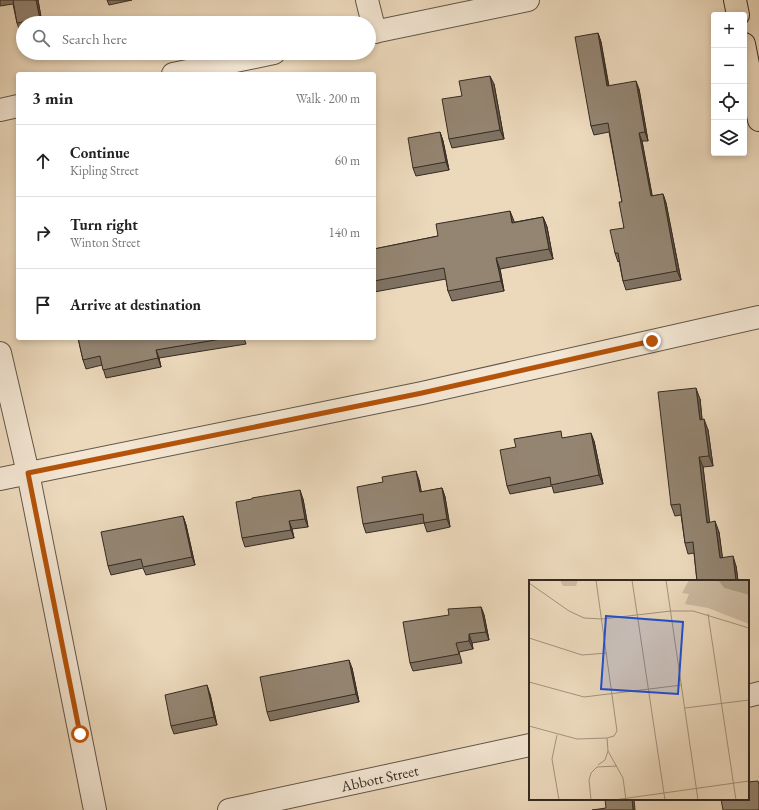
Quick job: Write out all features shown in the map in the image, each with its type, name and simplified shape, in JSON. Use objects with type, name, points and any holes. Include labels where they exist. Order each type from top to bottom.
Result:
[{"type":"main road","points":[[736,0],[738,12]]},
{"type":"main road","points":[[745,48],[759,120]]},
{"type":"street","points":[[367,0],[369,16]]},
{"type":"street","points":[[376,32],[528,0]]},
{"type":"street","points":[[183,72],[240,60]]},
{"type":"street","points":[[0,110],[16,106]]},
{"type":"street","points":[[0,479],[422,393],[759,317]]},
{"type":"street","points":[[0,353],[28,473],[95,810]]},
{"type":"street","points":[[749,696],[759,693]]},
{"type":"street","name":"Abbott Street","points":[[229,810],[529,745]]},
{"type":"building","points":[[13,0],[36,0],[39,16],[16,16],[16,17]]},
{"type":"building","points":[[598,33],[607,86],[636,81],[645,132],[639,133],[651,196],[663,194],[677,271],[623,281],[618,253],[615,253],[610,230],[624,228],[619,202],[622,202],[608,123],[591,126],[575,37]]},
{"type":"building","points":[[490,76],[500,130],[449,139],[442,99],[462,96],[459,81]]},
{"type":"building","points":[[440,132],[446,162],[413,168],[408,138]]},
{"type":"building","points":[[510,211],[512,223],[543,217],[549,249],[496,258],[501,281],[448,291],[444,268],[376,281],[376,249],[438,236],[436,224]]},
{"type":"building","points":[[78,340],[215,340],[156,350],[158,358],[103,370],[100,356],[83,360]]},
{"type":"building","points":[[696,388],[700,420],[704,419],[709,456],[699,457],[707,523],[715,521],[720,558],[733,556],[736,580],[697,580],[693,542],[685,543],[680,504],[671,505],[658,392]]},
{"type":"building","points":[[561,431],[562,438],[591,433],[599,475],[551,485],[550,477],[507,486],[500,450],[516,447],[514,439]]},
{"type":"building","points":[[416,471],[420,492],[442,488],[447,519],[424,523],[423,514],[363,524],[357,487],[383,482],[382,477]]},
{"type":"building","points":[[300,490],[305,519],[289,521],[291,530],[242,538],[236,502]]},
{"type":"building","points":[[183,516],[192,557],[143,567],[141,559],[108,566],[101,532]]},
{"type":"building","points":[[481,607],[486,632],[469,634],[469,641],[456,643],[459,654],[410,663],[403,622],[449,615],[448,609]]},
{"type":"building","points":[[349,660],[356,694],[267,712],[260,677]]},
{"type":"building","points":[[207,685],[214,717],[171,726],[165,695]]},
{"type":"building","points":[[758,781],[759,810],[723,810],[721,800],[749,800],[749,782]]},
{"type":"building","points":[[605,800],[632,800],[633,810],[592,810],[606,808]]},
{"type":"route","points":[[80,734],[28,473],[422,393],[652,341]]}]
